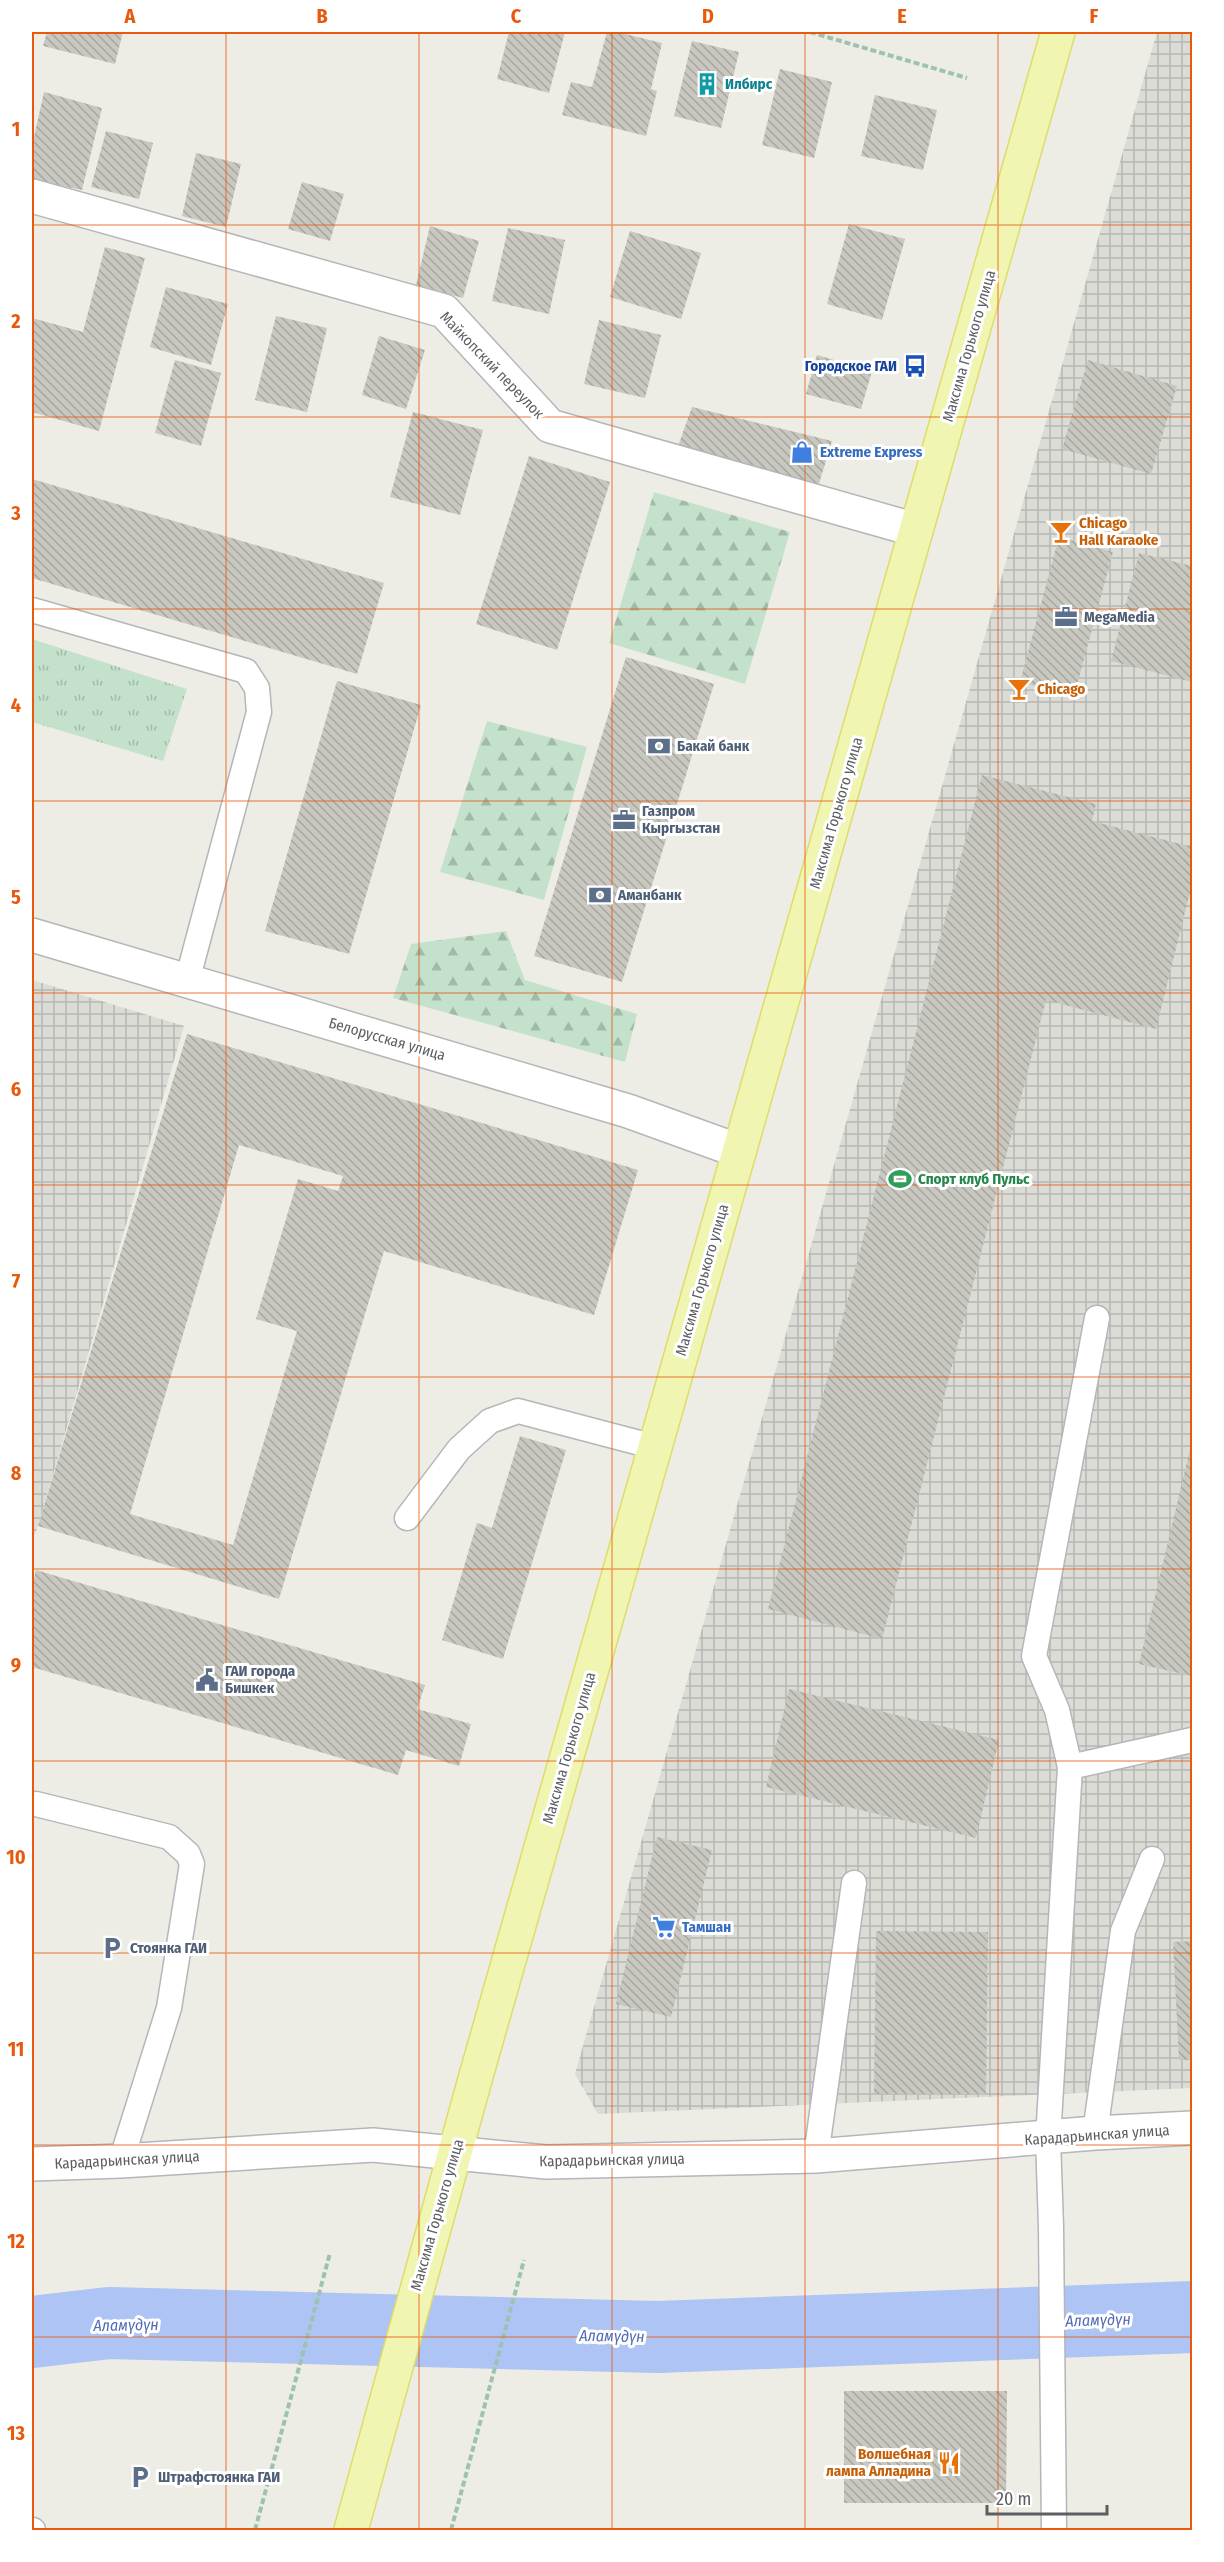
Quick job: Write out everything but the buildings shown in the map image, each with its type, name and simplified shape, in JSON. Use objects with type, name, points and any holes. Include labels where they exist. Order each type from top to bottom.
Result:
[{"type":"main road","name":"Максима Горького улица","points":[[351,2530],[454,2152],[1058,32]]},
{"type":"street","name":"Майкопский переулок","points":[[32,196],[444,311],[550,426],[916,530]]},
{"type":"street","name":"Белорусская улица","points":[[32,935],[628,1110],[740,1151]]},
{"type":"street","name":"Карадарьинская улица","points":[[32,2164],[121,2162],[373,2145],[546,2162],[816,2156],[1048,2139],[1095,2133],[1192,2128]]},
{"type":"lane","points":[[32,610],[246,671],[256,688],[259,712],[187,981]]},
{"type":"lane","points":[[1054,2530],[1048,2139],[1070,1767],[1057,1710],[1034,1656],[1097,1318]]},
{"type":"lane","points":[[407,1518],[459,1449],[490,1421],[518,1411],[655,1447]]},
{"type":"lane","points":[[1070,1767],[1192,1740]]},
{"type":"lane","points":[[36,1804],[169,1837],[188,1854],[192,1864],[169,2008],[121,2162]]},
{"type":"lane","points":[[1095,2133],[1123,1931],[1152,1858]]},
{"type":"lane","points":[[816,2156],[854,1883]]},
{"type":"path","points":[[810,32],[967,78]]},
{"type":"path","points":[[255,2530],[330,2253]]},
{"type":"path","points":[[451,2530],[524,2260]]},
{"type":"shaded area","points":[[1157,32],[1192,32],[1192,2088],[598,2114],[575,2074]]},
{"type":"shaded area","points":[[32,980],[184,1026],[32,1541]]},
{"type":"green space","points":[[654,492],[790,532],[745,684],[609,643]]},
{"type":"green space","points":[[32,639],[187,689],[163,761],[32,722]]},
{"type":"green space","points":[[487,721],[587,747],[544,900],[440,872]]},
{"type":"green space","points":[[506,931],[525,980],[637,1014],[625,1062],[393,998],[411,944]]},
{"type":"waterway","name":"Аламүдүн","points":[[32,2332],[109,2323],[658,2337],[1192,2317]]},
{"type":"place","name":"Илбирс","points":[[707,84]]},
{"type":"place","name":"Городское ГАИ","points":[[915,366]]},
{"type":"place","name":"Extreme Express","points":[[802,452]]},
{"type":"place","name":"Chicago Hall Karaoke","points":[[1061,532]]},
{"type":"place","name":"MegaMedia","points":[[1066,617]]},
{"type":"place","name":"Chicago","points":[[1019,689]]},
{"type":"place","name":"Бакай банк","points":[[659,746]]},
{"type":"place","name":"Газпром Кыргызстан","points":[[624,820]]},
{"type":"place","name":"Аманбанк","points":[[600,895]]},
{"type":"place","name":"Спорт клуб Пульс","points":[[900,1179]]},
{"type":"place","name":"ГАИ города Бишкек","points":[[207,1680]]},
{"type":"place","name":"Тамшан","points":[[664,1927]]},
{"type":"place","name":"Стоянка ГАИ","points":[[112,1948]]},
{"type":"place","name":"Волшебная лампа Алладина","points":[[949,2463]]},
{"type":"place","name":"Штрафстоянка ГАИ","points":[[140,2477]]}]
